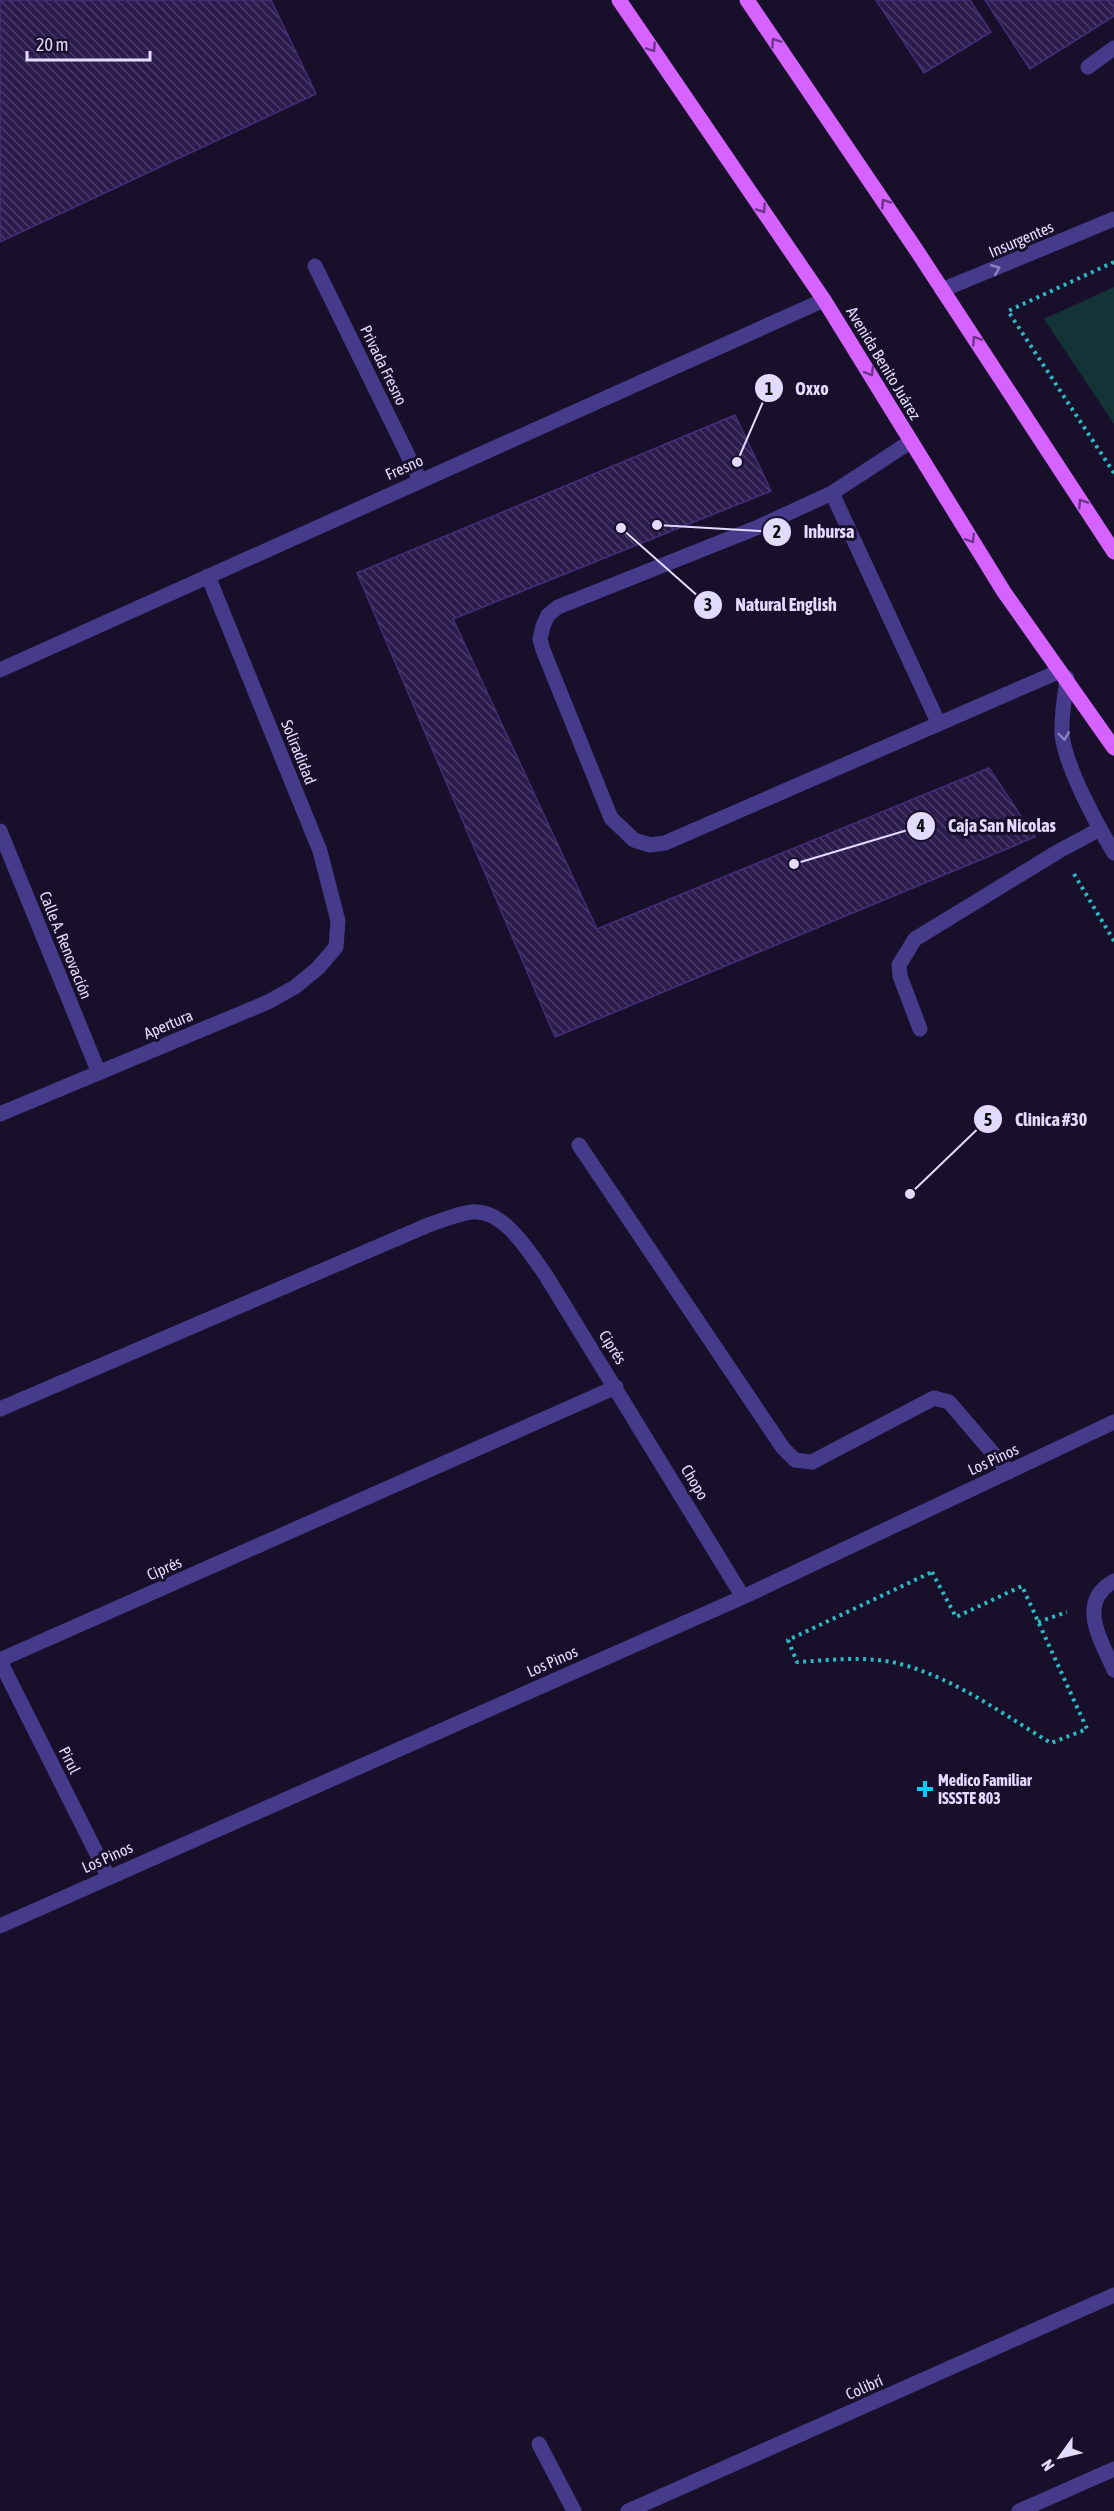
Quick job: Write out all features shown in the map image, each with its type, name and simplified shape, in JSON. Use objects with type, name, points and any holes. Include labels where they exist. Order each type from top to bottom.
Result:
[{"type":"main road","name":"Avenida Benito Juárez","points":[[619,0],[824,300],[878,384],[910,442],[1004,592],[1114,748]]},
{"type":"main road","points":[[746,2],[942,290],[1114,552]]},
{"type":"street","points":[[1088,67],[1114,48]]},
{"type":"street","name":"Insurgentes","points":[[942,290],[1114,219]]},
{"type":"street","name":"Privada Fresno","points":[[315,266],[420,480]]},
{"type":"street","name":"Fresno","points":[[0,670],[824,300]]},
{"type":"street","points":[[910,442],[832,493],[646,573],[573,600],[548,615],[540,639],[543,651],[611,818],[634,840],[650,845],[665,843],[938,722],[1064,674],[1062,735],[1072,768],[1100,829],[1114,853]]},
{"type":"street","points":[[832,493],[938,722]]},
{"type":"street","name":"Soliradidad","points":[[208,576],[320,851],[338,921],[336,947]]},
{"type":"street","points":[[920,1029],[900,976],[899,965],[915,939],[1059,851],[1100,829]]},
{"type":"street","name":"Calle A. Renovación","points":[[0,831],[99,1073]]},
{"type":"street","name":"Apertura","points":[[0,1114],[268,1002],[295,987],[318,968],[336,947]]},
{"type":"street","points":[[579,1145],[783,1448],[795,1460],[812,1462],[934,1398],[950,1402],[1009,1472]]},
{"type":"street","name":"Ciprés","points":[[0,1409],[426,1226],[473,1212],[486,1215],[504,1224],[523,1243],[616,1387],[0,1661]]},
{"type":"street","name":"Chopo","points":[[616,1387],[743,1597]]},
{"type":"street","name":"Los Pinos","points":[[0,1926],[108,1876],[743,1597],[1114,1422]]},
{"type":"street","points":[[1114,1581],[1100,1591],[1093,1603],[1096,1630],[1114,1670]]},
{"type":"street","name":"Pirul","points":[[0,1661],[108,1876]]},
{"type":"street","name":"Colibrí","points":[[628,2511],[1114,2295]]},
{"type":"street","points":[[539,2444],[574,2511]]},
{"type":"street","points":[[1019,2511],[1114,2469]]},
{"type":"path","points":[[1114,262],[1008,311],[1114,473]]},
{"type":"path","points":[[1059,851],[1114,941]]},
{"type":"path","points":[[932,1572],[956,1617],[1022,1586],[1087,1729],[1051,1743],[954,1685],[903,1665],[848,1659],[797,1662],[788,1640],[932,1572]]},
{"type":"green space","points":[[1114,287],[1114,424],[1044,319]]},
{"type":"building","points":[[0,0],[271,0],[316,94],[0,242]]},
{"type":"building","points":[[876,0],[970,0],[991,32],[924,73]]},
{"type":"building","points":[[985,0],[1114,0],[1114,16],[1030,69]]},
{"type":"building","points":[[735,415],[771,491],[453,619],[597,929],[989,768],[1035,837],[555,1037],[357,573]]},
{"type":"place","name":"Oxxo","points":[[737,462]]},
{"type":"place","name":"Inbursa","points":[[657,525]]},
{"type":"place","name":"Natural English","points":[[621,528]]},
{"type":"place","name":"Caja San Nicolas","points":[[794,864]]},
{"type":"place","name":"Clinica #30","points":[[910,1194]]},
{"type":"place","name":"Medico Familiar ISSSTE 803","points":[[925,1789]]}]
